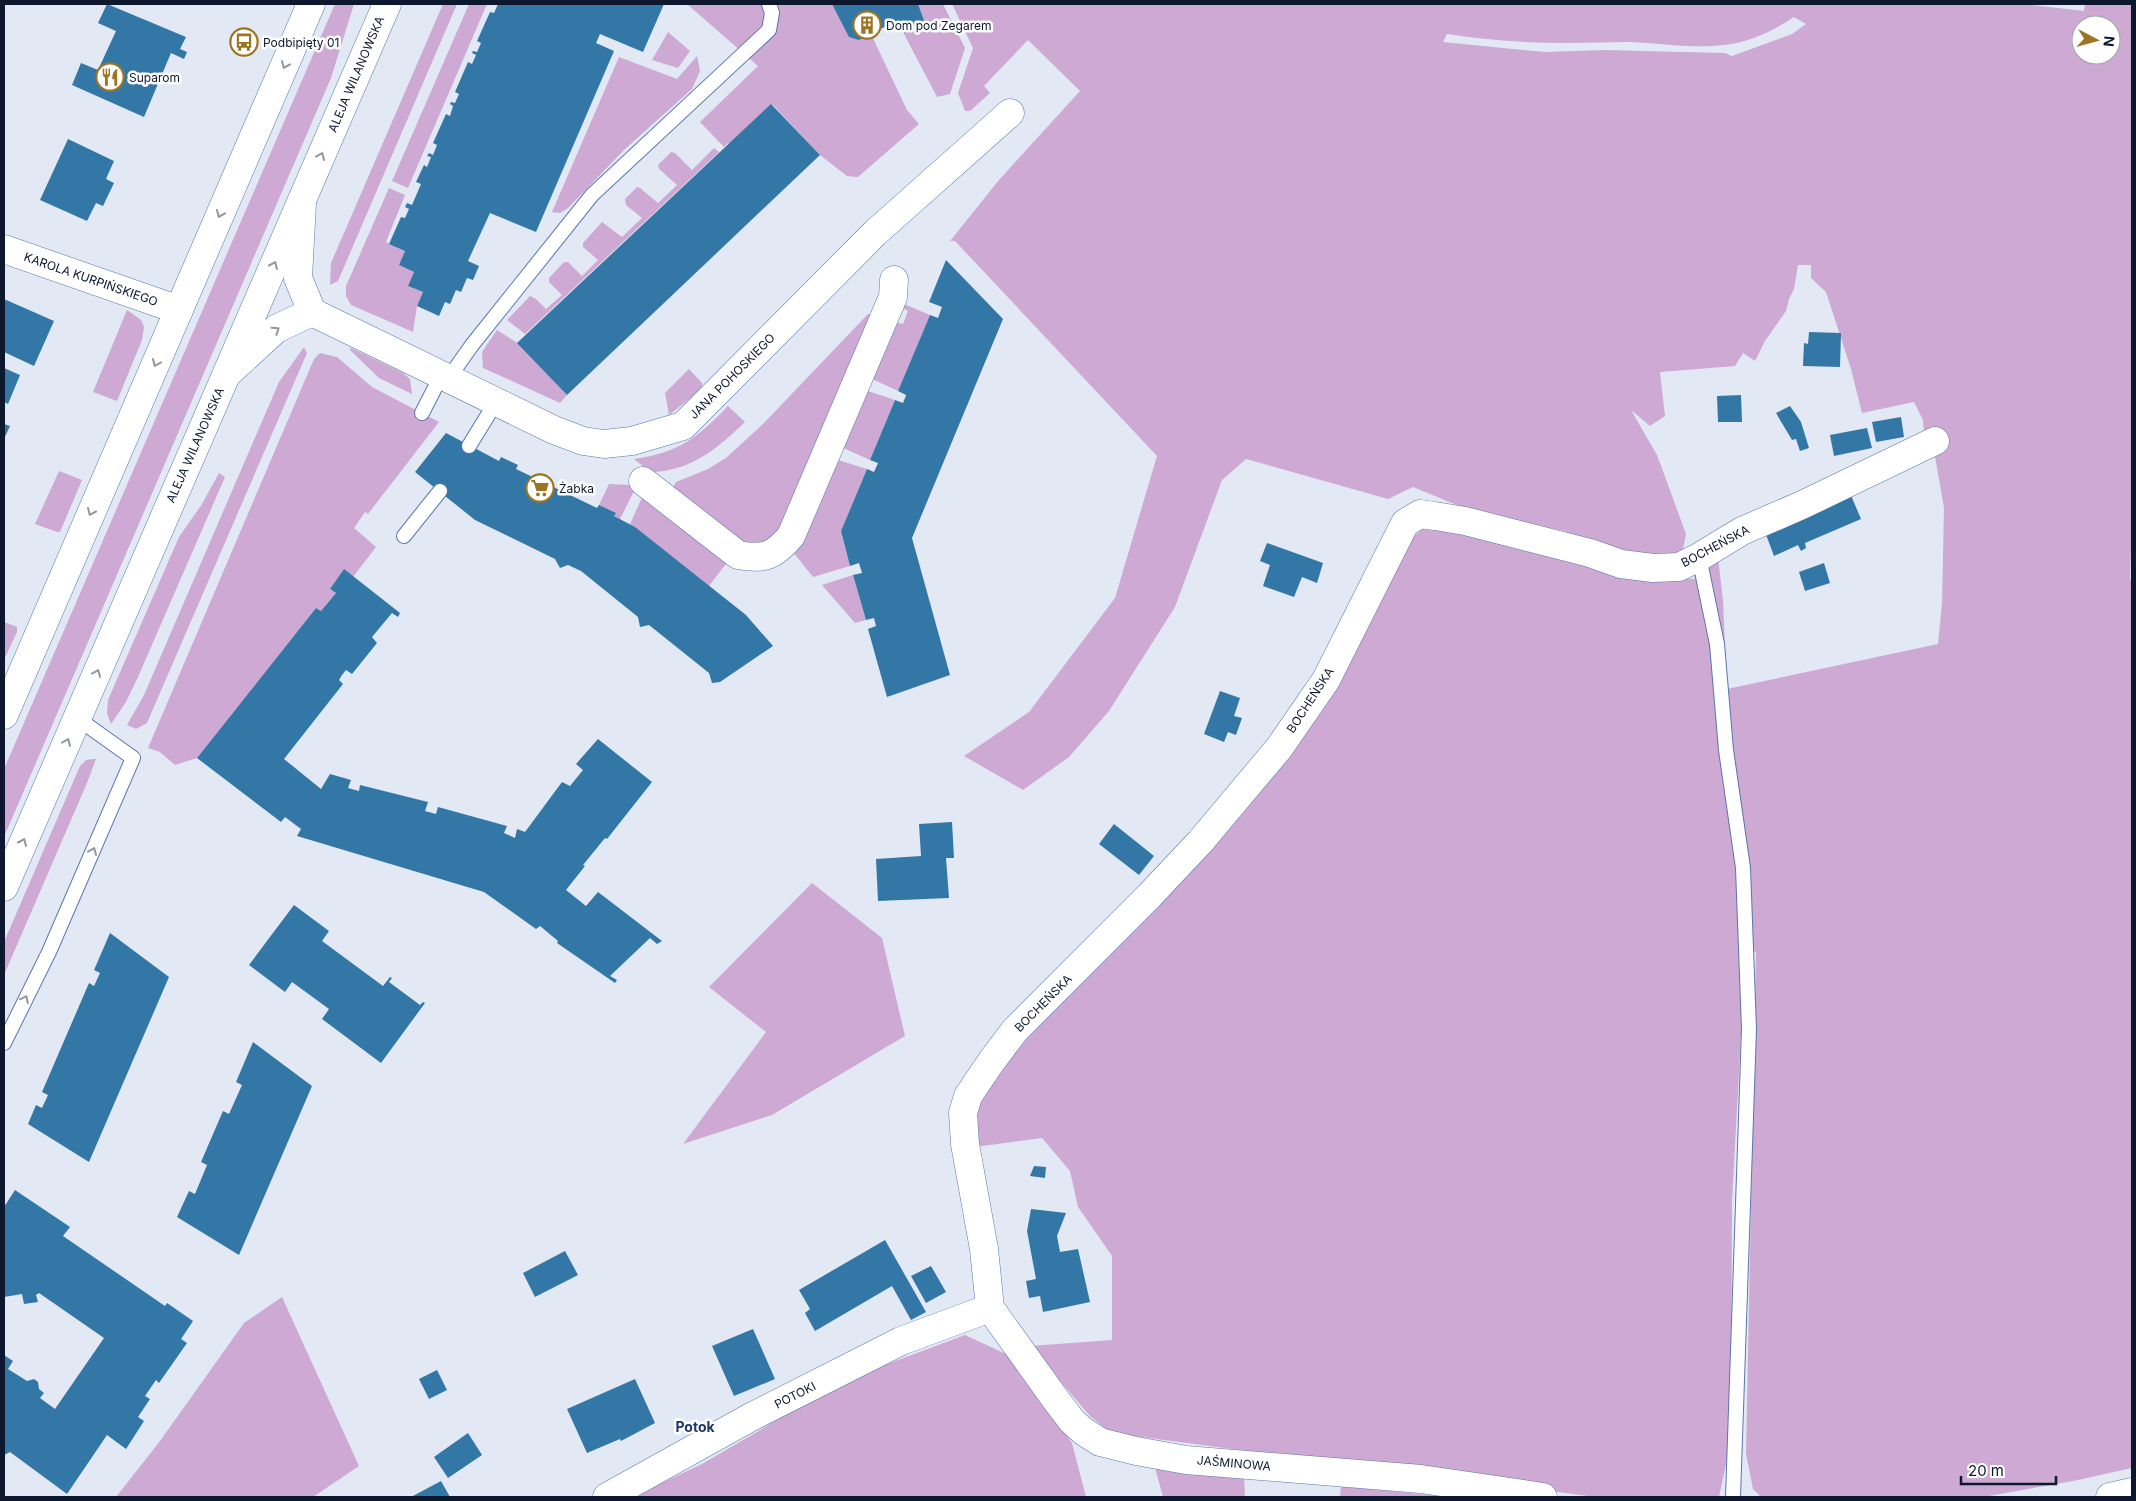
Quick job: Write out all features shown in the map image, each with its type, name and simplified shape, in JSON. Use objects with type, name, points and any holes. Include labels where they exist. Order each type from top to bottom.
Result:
[{"type":"street","points":[[6,703],[312,4]]},
{"type":"street","name":"ALEJA WILANOWSKA","points":[[4,887],[387,4]]},
{"type":"street","name":"JANA POHOSKIEGO","points":[[312,312],[554,430],[583,441],[604,444],[632,441],[683,426],[875,233],[1010,113]]},
{"type":"street","points":[[226,374],[276,329],[312,312],[298,278],[302,200]]},
{"type":"street","name":"KAROLA KURPIŃSKIEGO","points":[[4,249],[179,310]]},
{"type":"street","points":[[642,481],[738,556],[755,558],[778,550],[791,536],[893,296],[894,280]]},
{"type":"street","name":"BOCHEŃSKA","points":[[990,1308],[984,1249],[966,1144],[963,1113],[968,1096],[1015,1030],[1150,895],[1200,842],[1279,748],[1326,680],[1405,523],[1420,514],[1465,521],[1590,553],[1621,564],[1653,568],[1679,567],[1742,531],[1802,505],[1935,441]]},
{"type":"street","name":"POTOKI","points":[[607,1497],[751,1417],[901,1341],[990,1308]]},
{"type":"street","name":"JAŚMINOWA","points":[[990,1308],[1072,1421],[1100,1442],[1186,1460],[1420,1479],[1543,1497]]},
{"type":"street","points":[[2110,1497],[2132,1492]]},
{"type":"lane","points":[[422,413],[444,378],[592,195],[769,30],[772,13],[769,4]]},
{"type":"lane","points":[[469,446],[496,402]]},
{"type":"lane","points":[[404,536],[440,491]]},
{"type":"lane","points":[[1699,557],[1716,644],[1726,750],[1743,868],[1749,1029],[1732,1497]]},
{"type":"lane","points":[[4,1043],[49,952],[133,758],[77,718]]},
{"type":"shaded area","points":[[335,4],[354,4],[331,78],[4,837],[4,769]]},
{"type":"shaded area","points":[[443,4],[457,4],[338,281],[330,285],[331,263]]},
{"type":"shaded area","points":[[469,4],[487,4],[408,188],[392,181]]},
{"type":"shaded area","points":[[687,4],[840,4],[859,40],[871,34],[907,110],[919,124],[858,177],[847,176],[820,155],[773,105],[730,145],[728,143],[724,147],[700,122],[758,66]]},
{"type":"shaded area","points":[[918,4],[943,4],[965,48],[950,94],[937,97],[903,32],[908,32],[924,20]]},
{"type":"shaded area","points":[[952,4],[2024,4],[2084,11],[2085,4],[2132,4],[2132,519],[2130,579],[2132,580],[2132,1468],[1983,1497],[1761,1497],[1753,1489],[1746,1454],[1756,953],[1745,941],[1732,1202],[1731,1441],[1719,1497],[1596,1497],[1111,1433],[1090,1416],[1030,1346],[1112,1340],[1112,1256],[1078,1207],[1070,1171],[1042,1138],[975,1147],[972,1111],[1006,1051],[1152,905],[1409,540],[1423,529],[1438,523],[1637,577],[1695,579],[1692,563],[1718,557],[1723,601],[1727,689],[1938,644],[1942,603],[1944,508],[1934,451],[1924,434],[1923,420],[1914,402],[1862,413],[1851,369],[1826,292],[1811,278],[1811,265],[1798,265],[1794,289],[1786,311],[1765,341],[1755,361],[1743,353],[1735,366],[1660,372],[1665,416],[1650,426],[1631,410],[1657,455],[1686,534],[1683,549],[1677,556],[1644,560],[1564,531],[1464,508],[1413,487],[1388,499],[1246,459],[1222,480],[1175,607],[1109,711],[1069,757],[1023,790],[964,756],[1029,712],[1115,598],[1157,456],[955,241],[950,241],[999,180],[1080,91],[1028,40],[984,86],[990,93],[970,111],[965,111],[958,93],[973,48]],"holes":[[[1794,17],[1806,24],[1792,34],[1732,56],[1725,53],[1604,50],[1545,52],[1443,42],[1447,34],[1536,42],[1630,42],[1712,46],[1734,44],[1752,39]]]},
{"type":"shaded area","points":[[668,32],[690,51],[678,68],[652,60]]},
{"type":"shaded area","points":[[697,56],[700,71],[692,89],[625,149],[568,208],[560,213],[552,212],[619,57],[677,79]]},
{"type":"shaded area","points":[[714,148],[719,152],[525,334],[507,320],[530,296],[546,309],[562,295],[549,282],[549,278],[564,262],[568,262],[582,276],[598,260],[583,247],[583,243],[602,222],[622,237],[642,218],[626,205],[625,199],[637,187],[658,203],[677,185],[659,169],[658,165],[671,152],[675,153],[692,170]]},
{"type":"shaded area","points":[[389,188],[405,195],[386,242],[405,251],[399,265],[414,272],[408,286],[423,292],[417,306],[413,332],[351,305],[346,296],[346,286]]},
{"type":"shaded area","points":[[904,304],[930,315],[898,391],[870,378],[894,322],[903,324],[908,311],[903,308]]},
{"type":"shaded area","points":[[127,310],[141,320],[144,327],[142,340],[117,401],[93,392]]},
{"type":"shaded area","points":[[868,314],[873,316],[781,535],[749,547],[672,489],[676,482],[708,469],[726,458],[764,423]]},
{"type":"shaded area","points":[[497,330],[519,344],[567,395],[560,403],[483,368],[482,352]]},
{"type":"shaded area","points":[[304,347],[307,353],[147,723],[136,729],[127,725],[144,695],[279,382]]},
{"type":"shaded area","points":[[351,348],[403,373],[410,379],[412,394],[379,378],[349,349]]},
{"type":"shaded area","points":[[320,353],[337,357],[372,387],[439,422],[368,514],[365,512],[354,528],[376,547],[353,577],[344,570],[330,589],[336,593],[321,611],[316,608],[197,758],[175,765],[160,752],[148,748],[314,359]]},
{"type":"shaded area","points":[[689,369],[702,383],[702,389],[669,415],[665,393]]},
{"type":"shaded area","points":[[865,390],[895,400],[870,460],[841,447]]},
{"type":"shaded area","points":[[728,406],[745,422],[702,457],[678,468],[650,472],[634,459],[663,453],[687,442],[707,427]]},
{"type":"shaded area","points":[[838,460],[867,469],[841,531],[850,566],[813,577],[793,552]]},
{"type":"shaded area","points":[[59,471],[82,480],[60,532],[57,532],[35,524]]},
{"type":"shaded area","points":[[219,473],[225,477],[138,677],[126,702],[111,724],[107,713],[108,700],[179,537],[202,504]]},
{"type":"shaded area","points":[[609,484],[631,485],[635,489],[620,519],[614,516],[615,513],[599,505]]},
{"type":"shaded area","points":[[644,493],[729,560],[709,586],[630,524]]},
{"type":"shaded area","points":[[853,575],[866,620],[855,623],[822,585]]},
{"type":"shaded area","points":[[4,622],[17,627],[17,632],[4,660]]},
{"type":"shaded area","points":[[96,759],[4,975],[4,942],[80,766],[86,760]]},
{"type":"shaded area","points":[[812,883],[882,938],[905,1036],[772,1115],[683,1144],[766,1032],[709,987]]},
{"type":"shaded area","points":[[282,1297],[359,1466],[313,1497],[116,1497],[160,1441],[244,1323]]},
{"type":"shaded area","points":[[965,1335],[1006,1354],[1072,1443],[1086,1497],[632,1497],[702,1464],[789,1413],[882,1366]]},
{"type":"shaded area","points":[[1154,1464],[1244,1476],[1245,1497],[1163,1497]]},
{"type":"shaded area","points":[[1341,1486],[1449,1497],[1340,1497]]},
{"type":"building","points":[[107,4],[186,37],[180,49],[187,52],[184,59],[171,53],[144,117],[72,85],[81,63],[98,70],[116,31],[98,23]]},
{"type":"building","points":[[498,4],[664,4],[643,52],[600,34],[596,43],[614,51],[536,232],[490,213],[468,261],[479,266],[473,280],[467,278],[461,292],[456,290],[450,304],[445,302],[439,316],[417,306],[423,292],[408,286],[414,272],[399,265],[405,251],[389,244],[401,217],[405,218],[409,209],[405,207],[407,203],[412,205],[421,184],[416,182],[424,165],[427,167],[431,157],[427,156],[429,153],[433,155],[437,145],[433,143],[446,114],[450,116],[453,106],[450,104],[451,102],[455,103],[459,94],[455,92],[468,62],[472,64],[476,55],[472,53],[473,51],[477,52],[481,43],[477,41],[490,12],[494,13]]},
{"type":"building","name":"Dom pod Zegarem","points":[[832,4],[918,4],[924,20],[905,33],[896,21],[859,40],[849,37]]},
{"type":"building","points":[[771,104],[820,155],[567,395],[517,343]]},
{"type":"building","points":[[68,139],[114,161],[106,179],[114,183],[103,206],[96,203],[87,221],[40,200]]},
{"type":"building","points":[[946,260],[1003,319],[912,538],[950,675],[887,697],[868,629],[876,626],[874,618],[866,620],[853,575],[862,573],[859,563],[850,566],[841,531],[867,469],[874,472],[878,463],[870,460],[895,400],[903,403],[906,395],[898,391],[930,315],[938,318],[942,307],[929,302]]},
{"type":"building","points":[[4,299],[54,321],[34,366],[4,352]]},
{"type":"building","points":[[1809,332],[1841,333],[1840,367],[1803,366],[1804,343],[1808,344]]},
{"type":"building","points":[[4,368],[20,375],[8,404],[4,402]]},
{"type":"building","points":[[1741,395],[1742,422],[1718,422],[1717,396]]},
{"type":"building","points":[[1790,406],[1801,422],[1809,448],[1800,451],[1796,439],[1792,440],[1776,413]]},
{"type":"building","points":[[1901,417],[1904,437],[1876,442],[1872,422]]},
{"type":"building","points":[[4,424],[10,426],[4,439]]},
{"type":"building","points":[[1867,428],[1872,448],[1834,456],[1830,435]]},
{"type":"building","points":[[446,433],[499,461],[501,457],[518,465],[516,469],[597,508],[599,505],[616,513],[614,516],[635,527],[746,615],[773,646],[720,682],[712,683],[709,673],[649,625],[640,627],[638,617],[581,571],[568,565],[560,568],[555,559],[475,520],[415,472]]},
{"type":"building","points":[[1850,493],[1861,519],[1805,543],[1806,548],[1801,551],[1798,545],[1774,556],[1765,532]]},
{"type":"building","points":[[1267,543],[1323,563],[1317,583],[1302,577],[1294,597],[1263,586],[1270,565],[1260,561]]},
{"type":"building","points":[[1824,563],[1830,583],[1805,591],[1799,572]]},
{"type":"building","points":[[344,569],[400,613],[398,617],[392,613],[372,637],[377,643],[352,674],[346,670],[339,680],[343,684],[284,759],[321,789],[330,774],[351,780],[348,788],[359,791],[360,785],[428,802],[425,811],[436,814],[438,807],[507,826],[504,833],[515,838],[517,829],[525,832],[562,782],[570,786],[583,770],[576,764],[598,739],[652,782],[607,839],[605,838],[583,865],[585,866],[566,890],[586,906],[598,892],[662,941],[657,944],[650,938],[610,976],[617,980],[615,983],[557,943],[558,941],[540,926],[536,929],[484,892],[297,836],[301,829],[285,817],[281,822],[197,758],[316,608],[321,611],[336,593],[330,589]]},
{"type":"building","points":[[1220,691],[1240,698],[1234,716],[1242,718],[1236,735],[1228,732],[1224,742],[1204,734]]},
{"type":"building","points":[[952,822],[954,858],[946,858],[949,898],[878,901],[876,859],[921,856],[919,824]]},
{"type":"building","points":[[1114,824],[1154,856],[1139,875],[1099,844]]},
{"type":"building","points":[[294,905],[329,931],[322,941],[383,986],[390,977],[392,978],[389,982],[420,1005],[423,1002],[425,1003],[381,1063],[322,1019],[329,1009],[292,982],[285,992],[249,965]]},
{"type":"building","points":[[110,933],[169,977],[89,1162],[28,1124],[36,1105],[42,1108],[48,1095],[42,1092],[89,983],[94,986],[100,973],[94,970]]},
{"type":"building","points":[[253,1042],[312,1086],[239,1255],[177,1217],[189,1191],[195,1194],[207,1165],[201,1162],[223,1111],[229,1114],[242,1085],[236,1082]]},
{"type":"building","points":[[1034,1166],[1046,1167],[1045,1178],[1030,1176]]},
{"type":"building","points":[[15,1190],[70,1227],[63,1236],[165,1306],[167,1303],[193,1321],[181,1339],[187,1343],[159,1383],[156,1380],[145,1396],[150,1399],[138,1417],[144,1421],[126,1449],[107,1435],[67,1494],[10,1452],[4,1455],[4,1355],[13,1361],[8,1369],[27,1381],[34,1379],[38,1382],[39,1389],[44,1393],[40,1398],[55,1409],[104,1338],[39,1293],[36,1295],[38,1302],[24,1304],[22,1294],[4,1297],[4,1207]]},
{"type":"building","points":[[1031,1209],[1066,1213],[1057,1236],[1060,1252],[1078,1249],[1090,1302],[1043,1312],[1040,1296],[1029,1298],[1026,1281],[1036,1279],[1027,1231]]},
{"type":"building","points":[[885,1240],[926,1312],[911,1320],[892,1286],[815,1331],[805,1313],[810,1309],[799,1290]]},
{"type":"building","points":[[565,1251],[578,1275],[535,1297],[523,1273]]},
{"type":"building","points":[[931,1266],[946,1292],[926,1303],[911,1276]]},
{"type":"building","points":[[753,1329],[775,1379],[734,1396],[712,1346]]},
{"type":"building","points":[[437,1370],[447,1390],[429,1399],[419,1379]]},
{"type":"building","points":[[635,1379],[655,1423],[621,1441],[620,1439],[587,1453],[567,1409]]},
{"type":"building","points":[[468,1433],[482,1455],[448,1478],[434,1457]]},
{"type":"building","points":[[441,1481],[450,1497],[411,1497]]},
{"type":"place","name":"Dom pod Zegarem","points":[[867,25]]},
{"type":"place","name":"Podbipięty 01","points":[[244,42]]},
{"type":"place","name":"Suparom","points":[[110,77]]},
{"type":"place","name":"Żabka","points":[[540,488]]},
{"type":"district","name":"Potok","points":[[695,1426]]}]
